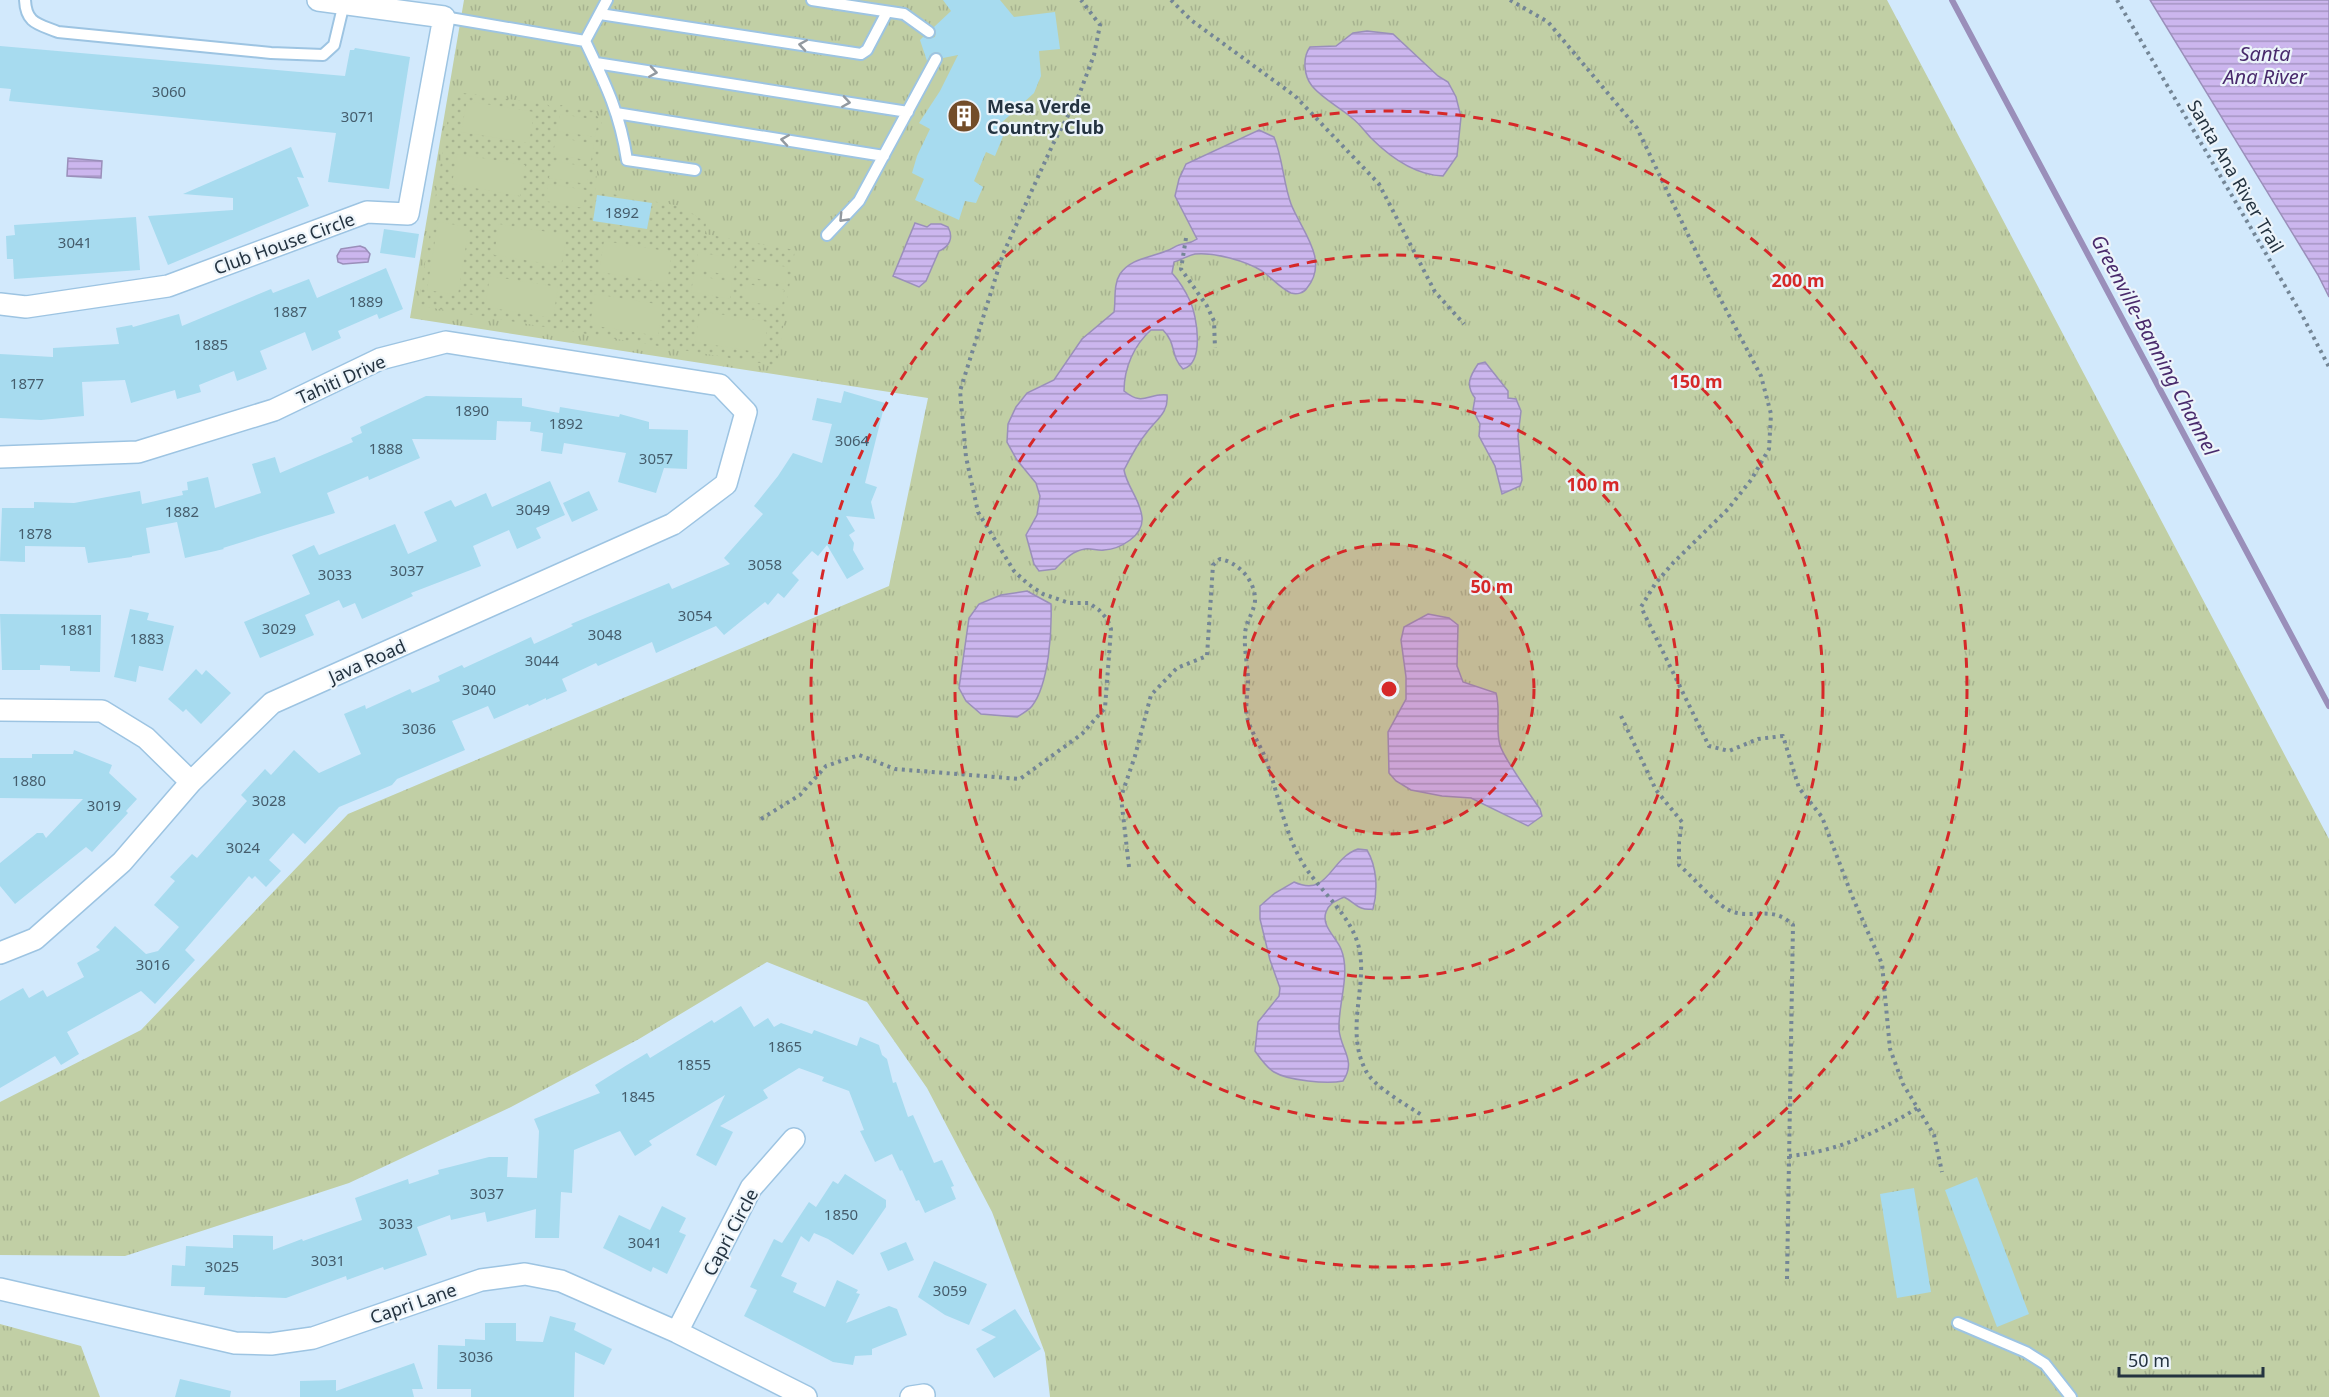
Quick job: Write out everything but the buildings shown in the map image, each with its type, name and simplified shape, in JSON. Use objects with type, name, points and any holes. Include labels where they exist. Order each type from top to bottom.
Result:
[{"type":"street","points":[[318,0],[344,1],[444,17]]},
{"type":"street","name":"Club House Circle","points":[[0,304],[26,307],[168,286],[368,212],[408,214],[444,17]]},
{"type":"street","name":"Tahiti Drive","points":[[0,457],[138,452],[274,410],[380,359],[446,342],[720,385],[746,412]]},
{"type":"street","name":"Java Road","points":[[0,953],[35,939],[122,862],[191,782],[272,703],[673,524],[726,484],[746,412]]},
{"type":"street","points":[[0,710],[102,711],[146,738],[191,782]]},
{"type":"street","name":"Capri Circle","points":[[677,1332],[751,1188],[794,1139]]},
{"type":"street","name":"Capri Lane","points":[[0,1289],[235,1343],[271,1344],[313,1338],[481,1280],[525,1274],[561,1281],[677,1332],[806,1397]]},
{"type":"lane","points":[[25,0],[25,12],[33,22],[58,32],[271,53],[323,55],[334,45],[344,1]]},
{"type":"lane","points":[[585,41],[607,0]]},
{"type":"lane","points":[[812,0],[904,14],[929,32]]},
{"type":"lane","points":[[600,14],[861,54],[867,50],[887,12]]},
{"type":"lane","points":[[444,17],[585,41]]},
{"type":"lane","points":[[585,41],[612,98],[624,136],[627,159],[695,170]]},
{"type":"lane","points":[[827,235],[859,201],[936,59]]},
{"type":"lane","points":[[596,63],[908,112]]},
{"type":"lane","points":[[616,112],[884,156]]},
{"type":"lane","points":[[1958,1323],[2026,1352],[2045,1364],[2071,1397]]},
{"type":"path","points":[[761,819],[800,795],[826,766],[859,755],[895,769],[1020,779],[1082,734],[1106,708],[1111,628],[1103,614],[1089,603],[1069,603],[1043,594],[1014,571],[978,512],[966,457],[960,391],[1003,254],[1053,144],[1079,95],[1094,55],[1100,25],[1081,0]]},
{"type":"path","points":[[1171,0],[1191,20],[1295,96],[1378,184],[1435,292],[1464,324]]},
{"type":"path","points":[[1510,0],[1548,22],[1636,128],[1702,264],[1761,376],[1771,414],[1769,449],[1751,480],[1728,509],[1667,570],[1641,607],[1709,746],[1728,751],[1758,739],[1783,736],[1799,788],[1822,818],[1852,896],[1882,964],[1890,1048],[1903,1084],[1934,1135],[1942,1172]]},
{"type":"path","name":"Santa Ana River Trail","points":[[2117,0],[2302,315],[2329,367]]},
{"type":"path","points":[[1186,238],[1181,269],[1207,306],[1214,321],[1215,348]]},
{"type":"path","points":[[1129,867],[1121,797],[1135,756],[1151,695],[1177,668],[1207,656],[1213,565],[1220,559],[1237,565],[1249,579],[1254,591],[1255,602],[1245,633],[1248,681],[1247,717],[1264,755],[1292,841],[1302,862],[1338,909],[1357,941],[1359,985],[1355,1011],[1364,1069],[1370,1078],[1423,1116]]},
{"type":"path","points":[[1621,716],[1656,790],[1682,822],[1679,865],[1727,909],[1741,913],[1778,914],[1793,924],[1787,1279]]},
{"type":"path","points":[[1790,1156],[1832,1149],[1889,1126],[1919,1107]]},
{"type":"green space","name":"Mesa Verde Country Club","points":[[464,0],[1887,0],[2329,839],[2329,1397],[1050,1397],[1045,1353],[992,1212],[927,1088],[867,1002],[767,962],[639,1039],[511,1107],[349,1183],[125,1256],[0,1255],[0,1102],[141,1030],[348,814],[889,586],[928,398],[410,318]]},
{"type":"green space","points":[[463,93],[547,104],[554,110],[561,105],[593,111],[602,122],[595,191],[680,206],[706,222],[705,234],[795,250],[777,366],[421,306],[419,301],[451,99]]},
{"type":"green space","points":[[467,101],[534,112],[529,143],[461,132]]},
{"type":"green space","points":[[560,114],[598,120],[595,137],[557,131]]},
{"type":"green space","points":[[556,137],[594,144],[591,161],[553,154]]},
{"type":"green space","points":[[457,154],[525,165],[520,196],[452,184]]},
{"type":"green space","points":[[552,161],[590,167],[587,184],[549,178]]},
{"type":"green space","points":[[548,184],[586,190],[583,208],[545,201]]},
{"type":"green space","points":[[438,222],[469,227],[458,295],[427,290]]},
{"type":"green space","points":[[499,224],[567,235],[561,266],[494,255]]},
{"type":"green space","points":[[604,241],[672,252],[667,283],[599,272]]},
{"type":"green space","points":[[698,252],[736,259],[733,276],[696,269]]},
{"type":"green space","points":[[750,261],[788,267],[785,284],[748,277]]},
{"type":"green space","points":[[694,275],[732,282],[730,299],[691,292]]},
{"type":"green space","points":[[490,276],[558,287],[553,318],[485,307]]},
{"type":"green space","points":[[746,284],[784,290],[782,307],[743,301]]},
{"type":"green space","points":[[595,294],[663,305],[658,336],[590,325]]},
{"type":"green space","points":[[700,311],[768,322],[763,353],[695,342]]},
{"type":"green space","points":[[0,1324],[81,1346],[100,1397],[0,1397]]},
{"type":"water","name":"Santa Ana River","points":[[2150,0],[2329,0],[2329,297],[2318,275]]},
{"type":"water","points":[[1367,31],[1393,34],[1438,76],[1448,82],[1456,97],[1461,117],[1457,156],[1443,176],[1413,169],[1395,159],[1355,120],[1321,95],[1309,82],[1305,62],[1310,47],[1336,46],[1353,33]]},
{"type":"water","points":[[1259,130],[1274,137],[1291,204],[1315,256],[1316,267],[1313,277],[1304,291],[1293,294],[1262,271],[1230,258],[1211,254],[1195,254],[1174,262],[1172,273],[1193,308],[1197,328],[1197,349],[1194,358],[1190,365],[1183,369],[1163,330],[1151,330],[1135,350],[1124,382],[1124,391],[1136,398],[1167,395],[1162,415],[1147,432],[1124,470],[1141,511],[1142,524],[1135,536],[1124,544],[1110,549],[1080,550],[1068,556],[1055,569],[1039,571],[1034,564],[1026,535],[1037,515],[1040,496],[1036,483],[1017,460],[1007,442],[1008,424],[1016,407],[1027,393],[1054,380],[1082,339],[1114,312],[1116,283],[1124,269],[1135,262],[1197,239],[1175,196],[1186,164]]},
{"type":"water","points":[[68,158],[102,161],[101,178],[67,176]]},
{"type":"water","points":[[915,223],[927,227],[931,224],[941,224],[948,227],[951,235],[948,245],[939,251],[926,281],[919,287],[893,276]]},
{"type":"water","points":[[360,246],[370,254],[368,262],[343,264],[338,262],[337,256],[341,249]]},
{"type":"water","points":[[1485,362],[1508,391],[1508,398],[1516,399],[1521,411],[1518,436],[1522,480],[1520,486],[1502,494],[1495,466],[1479,436],[1480,424],[1473,410],[1475,398],[1469,385],[1478,364]]},
{"type":"water","points":[[1027,591],[1051,604],[1050,642],[1046,671],[1038,696],[1032,706],[1017,717],[981,714],[966,701],[959,688],[969,618],[979,604],[1001,595]]},
{"type":"water","points":[[1428,614],[1449,618],[1458,625],[1457,666],[1463,682],[1496,693],[1498,732],[1502,751],[1540,809],[1542,816],[1528,826],[1471,798],[1442,796],[1411,790],[1396,781],[1389,773],[1388,732],[1406,699],[1406,677],[1401,640],[1404,627]]},
{"type":"water","points":[[1358,849],[1367,850],[1375,871],[1376,894],[1373,909],[1360,908],[1344,897],[1331,904],[1325,917],[1327,927],[1339,945],[1344,958],[1339,1029],[1348,1061],[1347,1074],[1343,1081],[1328,1082],[1298,1080],[1281,1075],[1268,1068],[1255,1051],[1258,1022],[1279,996],[1280,988],[1270,960],[1260,919],[1260,906],[1275,893],[1294,882],[1306,886],[1322,881],[1348,854]]},
{"type":"waterway","name":"Greenville-Banning Channel","points":[[1952,0],[2329,706]]},
{"type":"place","name":"Mesa Verde Country Club","points":[[964,116]]}]
